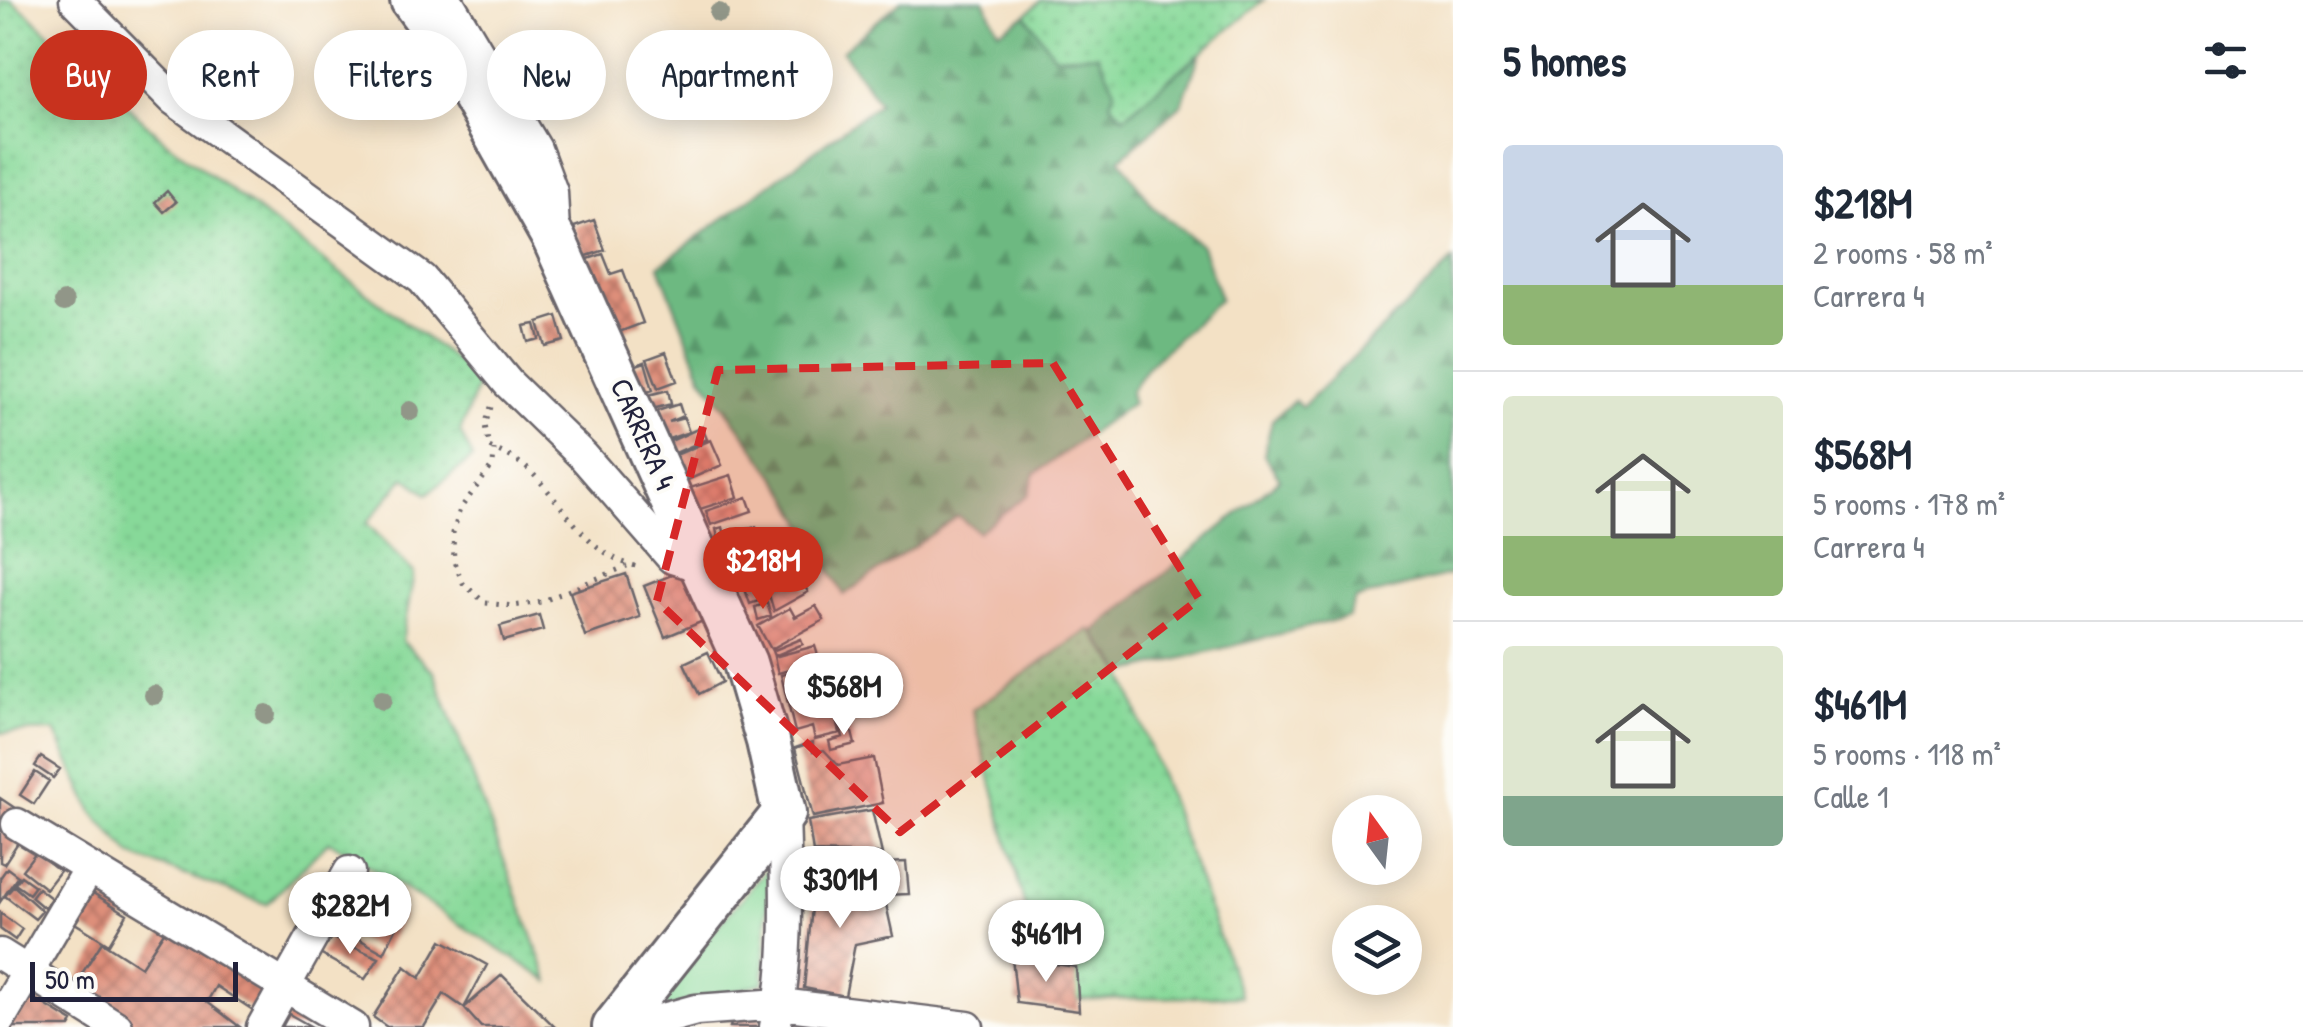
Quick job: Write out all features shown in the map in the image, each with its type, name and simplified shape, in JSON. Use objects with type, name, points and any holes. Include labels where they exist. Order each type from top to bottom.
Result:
[{"type":"main road","name":"CARRERA 4","points":[[412,0],[442,42],[554,238],[745,663],[768,740],[784,814]]},
{"type":"main road","points":[[614,1027],[784,814]]},
{"type":"street","points":[[75,0],[174,99],[422,279],[508,383],[584,457],[672,558],[704,568]]},
{"type":"street","points":[[447,0],[536,149],[552,192],[554,238]]},
{"type":"street","name":"CARRERA 4","points":[[778,1015],[786,916],[784,814]]},
{"type":"street","points":[[17,824],[353,1027]]},
{"type":"street","points":[[0,1019],[89,868]]},
{"type":"street","points":[[262,1027],[348,872]]},
{"type":"street","points":[[0,954],[118,1027]]},
{"type":"street","points":[[634,1027],[696,1010],[968,1027]]},
{"type":"path","points":[[508,383],[497,396],[485,425],[490,446],[529,470],[595,545],[620,564],[651,568]]},
{"type":"path","points":[[494,449],[492,465],[460,509],[452,532],[454,562],[463,583],[485,602],[513,606],[541,602],[630,565]]},
{"type":"highlighted area","points":[[1053,363],[1199,599],[900,832],[657,601],[718,370]]},
{"type":"green space","points":[[0,0],[11,0],[45,30],[30,30],[30,120],[143,120],[480,379],[460,432],[473,458],[427,494],[405,477],[367,523],[414,573],[402,641],[434,672],[549,981],[329,841],[267,904],[132,856],[94,814],[55,731],[0,733]]},
{"type":"green space","points":[[902,0],[984,0],[999,31],[1026,15],[1054,56],[1098,54],[1115,89],[1110,103],[1124,117],[1200,54],[1182,104],[1120,159],[1153,207],[1202,246],[1220,299],[1148,366],[1130,392],[1132,403],[1035,474],[1029,494],[978,532],[958,516],[844,595],[786,491],[702,376],[659,266],[879,103],[842,51]]},
{"type":"green space","points":[[1041,0],[1264,0],[1124,117],[1054,57],[1026,15]]},
{"type":"green space","points":[[1453,260],[1453,574],[1356,599],[1348,617],[1123,673],[1093,632],[1280,479],[1264,455],[1272,420],[1295,400],[1302,407]]},
{"type":"green space","points":[[1090,629],[1123,673],[1241,996],[1050,1000],[972,710]]},
{"type":"green space","points":[[769,866],[764,983],[641,1016]]},
{"type":"building","points":[[167,191],[176,202],[164,212],[155,202]]},
{"type":"building","points":[[594,220],[605,250],[584,257],[574,227]]},
{"type":"building","points":[[603,254],[611,274],[623,270],[643,323],[614,334],[585,260]]},
{"type":"building","points":[[557,316],[564,341],[545,346],[538,322]]},
{"type":"building","points":[[535,324],[539,339],[528,342],[524,326]]},
{"type":"building","points":[[666,352],[677,381],[658,388],[647,359]]},
{"type":"building","points":[[645,362],[653,390],[639,395],[631,367]]},
{"type":"building","points":[[668,390],[671,404],[645,411],[641,397]]},
{"type":"building","points":[[679,404],[683,416],[669,422],[684,418],[689,432],[663,441],[654,412]]},
{"type":"building","points":[[702,427],[707,439],[671,455],[666,443]]},
{"type":"building","points":[[711,440],[722,465],[683,482],[671,457]]},
{"type":"building","points":[[731,475],[738,497],[697,510],[690,488]]},
{"type":"building","points":[[747,497],[752,511],[711,525],[706,511]]},
{"type":"building","points":[[723,527],[726,540],[719,542],[716,529]]},
{"type":"building","points":[[756,527],[760,543],[750,547],[747,535],[740,536],[739,531]]},
{"type":"building","points":[[775,535],[785,549],[768,561],[758,547]]},
{"type":"building","points":[[732,542],[736,557],[729,559],[725,544]]},
{"type":"building","points":[[754,549],[765,568],[743,582],[731,563]]},
{"type":"building","points":[[790,560],[808,592],[774,611],[763,575]]},
{"type":"building","points":[[687,569],[708,619],[665,637],[644,586]]},
{"type":"building","points":[[626,574],[640,617],[585,636],[570,592]]},
{"type":"building","points":[[761,581],[767,598],[750,604],[744,586]]},
{"type":"building","points":[[767,603],[771,616],[758,620],[755,607]]},
{"type":"building","points":[[816,606],[824,620],[771,649],[758,626],[790,608],[795,617]]},
{"type":"building","points":[[539,615],[543,630],[504,641],[500,626]]},
{"type":"building","points":[[801,639],[803,644],[774,656],[772,651]]},
{"type":"building","points":[[815,646],[820,662],[778,673],[774,657]]},
{"type":"building","points":[[708,652],[722,682],[699,694],[684,663]]},
{"type":"building","points":[[824,666],[840,733],[815,739],[812,727],[795,732],[781,675]]},
{"type":"building","points":[[849,721],[855,744],[831,750],[829,741],[843,737],[840,724]]},
{"type":"building","points":[[813,742],[813,752],[824,750],[838,765],[874,758],[883,803],[813,817],[795,748]]},
{"type":"building","points":[[41,757],[60,769],[53,778],[35,766]]},
{"type":"building","points":[[35,772],[49,781],[34,804],[20,795]]},
{"type":"building","points":[[0,798],[18,810],[7,827],[0,822]]},
{"type":"building","points":[[872,810],[882,854],[813,852],[808,821]]},
{"type":"building","points":[[0,829],[19,841],[4,864],[0,862]]},
{"type":"building","points":[[36,852],[60,871],[46,889],[22,870]]},
{"type":"building","points":[[906,862],[909,894],[884,895],[885,863]]},
{"type":"building","points":[[816,867],[843,870],[845,899],[884,895],[893,936],[855,944],[845,996],[804,988]]},
{"type":"building","points":[[7,868],[18,876],[0,902],[0,878]]},
{"type":"building","points":[[21,876],[35,886],[29,894],[15,884]]},
{"type":"building","points":[[14,886],[42,911],[35,919],[5,896]]},
{"type":"building","points":[[359,887],[402,916],[384,953],[343,930]]},
{"type":"building","points":[[38,888],[51,898],[44,908],[31,897]]},
{"type":"building","points":[[88,890],[127,914],[109,944],[70,920]]},
{"type":"building","points":[[0,913],[22,929],[15,940],[0,929]]},
{"type":"building","points":[[167,927],[277,987],[259,1014],[216,986],[207,1002],[240,1027],[132,1027],[72,989],[102,942],[141,967]]},
{"type":"building","points":[[331,937],[379,958],[365,979],[320,954]]},
{"type":"building","points":[[442,940],[487,965],[464,1008],[444,994],[424,1027],[387,1027],[373,1017],[405,966],[420,978]]},
{"type":"building","points":[[1012,958],[1076,967],[1079,1011],[1017,1003]]},
{"type":"building","points":[[502,975],[555,1027],[481,1027],[464,1008]]},
{"type":"building","points":[[27,994],[73,1022],[70,1027],[7,1027]]},
{"type":"building","points":[[735,1011],[763,1017],[761,1027],[730,1027]]},
{"type":"building","points":[[289,1014],[312,1027],[282,1027]]},
{"type":"building","points":[[804,1018],[851,1027],[801,1027]]}]
